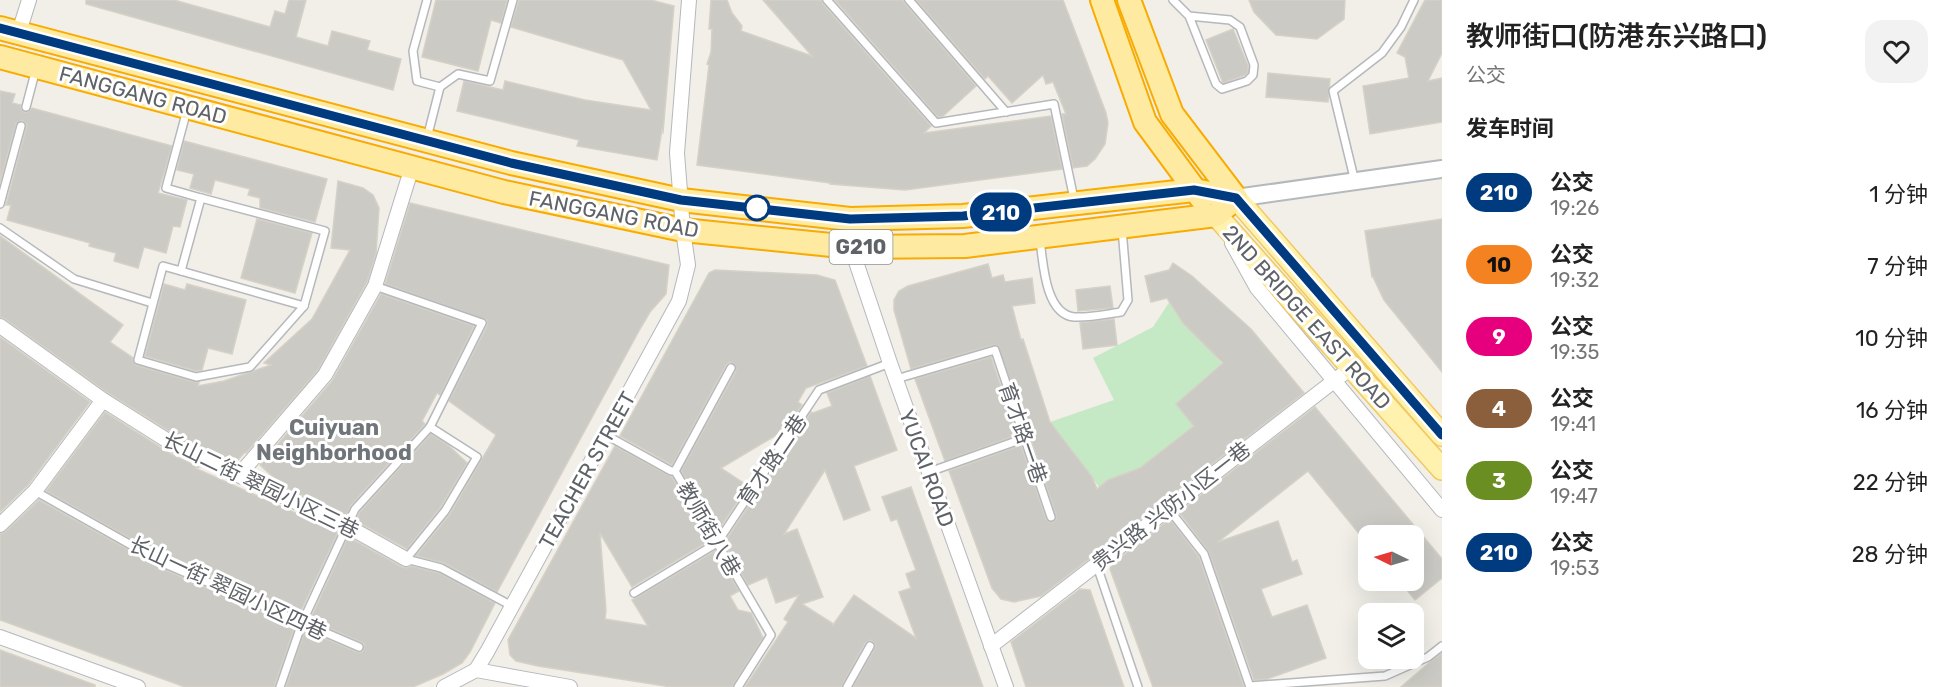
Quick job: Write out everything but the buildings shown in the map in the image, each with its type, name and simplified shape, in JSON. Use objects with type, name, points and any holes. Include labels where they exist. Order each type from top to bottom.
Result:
[{"type":"highway","name":"2ND BRIDGE EAST ROAD","points":[[1102,0],[1145,122],[1194,190],[1216,215]]},
{"type":"highway","name":"2ND BRIDGE EAST ROAD","points":[[1132,2],[1172,114],[1236,198]]},
{"type":"highway","name":"FANGGANG ROAD","points":[[9,30],[511,163],[681,200],[850,219],[963,216],[1194,190],[1236,198]]},
{"type":"highway","name":"FANGGANG ROAD","points":[[0,57],[504,192],[683,230],[851,248],[965,246],[1216,215]]},
{"type":"highway","points":[[1216,215],[1236,198]]},
{"type":"main road","name":"2ND BRIDGE EAST ROAD","points":[[1236,198],[1442,435]]},
{"type":"main road","name":"2ND BRIDGE EAST ROAD","points":[[1216,215],[1442,469]]},
{"type":"street","points":[[9,30],[29,0]]},
{"type":"street","name":"TEACHER STREET","points":[[476,670],[679,301],[688,265],[677,153],[689,0]]},
{"type":"street","points":[[239,475],[325,375],[375,286],[412,167]]},
{"type":"street","name":"FANGGANG ROAD","points":[[1236,198],[1442,169]]},
{"type":"street","points":[[1216,215],[1257,288],[1442,510]]},
{"type":"street","name":"YUCAI ROAD","points":[[851,248],[1006,687]]},
{"type":"street","name":"长山二街 翠园小区三巷","points":[[0,326],[103,400],[176,446],[347,526],[406,559]]},
{"type":"street","name":"贵兴路 兴防小区一巷","points":[[991,646],[1352,367]]},
{"type":"street","points":[[0,525],[35,491],[103,400]]},
{"type":"street","points":[[0,637],[138,687]]},
{"type":"street","points":[[444,687],[476,670],[570,687]]},
{"type":"lane","points":[[427,0],[413,51],[417,81],[440,87]]},
{"type":"lane","points":[[426,141],[440,87],[458,74],[490,81],[513,0]]},
{"type":"lane","points":[[827,0],[936,123],[1054,104],[1075,204]]},
{"type":"lane","points":[[909,0],[1006,112]]},
{"type":"lane","points":[[1173,0],[1189,16],[1216,84],[1222,89],[1247,81],[1252,75],[1254,65],[1239,27],[1230,20],[1189,16]]},
{"type":"lane","points":[[1355,182],[1333,91],[1382,53],[1401,27],[1414,0]]},
{"type":"lane","points":[[26,106],[36,67]]},
{"type":"lane","points":[[187,107],[166,188],[325,231],[304,306],[250,367],[196,377],[138,360],[163,266],[304,306]]},
{"type":"lane","points":[[0,204],[21,126]]},
{"type":"lane","points":[[181,271],[201,198]]},
{"type":"lane","points":[[0,228],[74,279],[152,303]]},
{"type":"lane","points":[[1039,238],[1047,288],[1059,310],[1072,317],[1121,312],[1128,300],[1121,228]]},
{"type":"lane","points":[[280,687],[302,623],[355,509],[430,427],[482,323],[375,286]]},
{"type":"lane","name":"育才路一巷","points":[[896,379],[995,350],[1052,517]]},
{"type":"lane","name":"育才路二巷","points":[[634,593],[717,543],[819,390],[890,363]]},
{"type":"lane","name":"教师街八巷","points":[[731,368],[675,471],[771,635],[738,687]]},
{"type":"lane","points":[[430,427],[477,457],[445,511],[406,559],[441,568],[512,606]]},
{"type":"lane","points":[[606,435],[671,471],[675,471]]},
{"type":"lane","points":[[929,472],[1025,438]]},
{"type":"lane","name":"长山一街 翠园小区四巷","points":[[35,491],[163,563],[359,647]]},
{"type":"lane","points":[[1168,508],[1204,554],[1250,686],[1385,676],[1428,657],[1442,646]]},
{"type":"lane","points":[[1096,563],[1138,687]]},
{"type":"lane","points":[[847,687],[870,646]]},
{"type":"green space","points":[[1170,301],[1222,364],[1194,426],[1140,468],[1107,481],[1099,487],[1050,422],[1114,400],[1093,358],[1153,327]]},
{"type":"bus line","name":"210","points":[[0,28],[511,163],[681,200],[850,219],[963,216],[1194,190],[1236,198],[1442,435]]},
{"type":"district","name":"Cuiyuan Neighborhood","points":[[334,440]]}]
